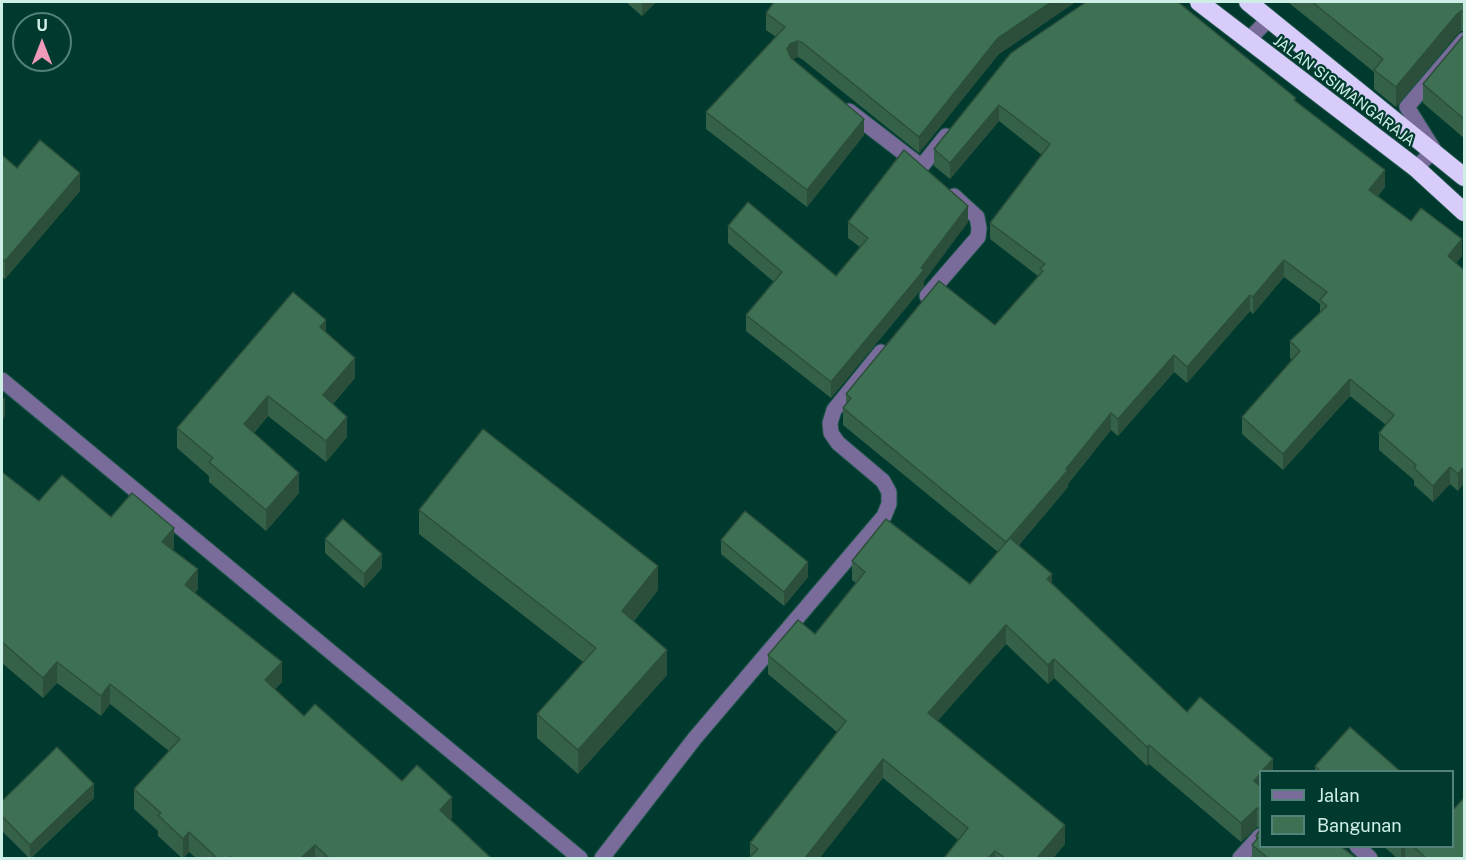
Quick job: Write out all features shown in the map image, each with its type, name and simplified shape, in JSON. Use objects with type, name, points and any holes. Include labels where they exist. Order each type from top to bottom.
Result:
[{"type":"highway","name":"JALAN SISIMANGARAJA","points":[[1199,2],[1416,168],[1464,212]]},
{"type":"highway","name":"JALAN SISIMANGARAJA","points":[[1247,2],[1434,150],[1464,177]]},
{"type":"street","points":[[1248,40],[1269,19]]},
{"type":"street","points":[[1416,168],[1434,150],[1407,107],[1464,40]]},
{"type":"street","points":[[839,102],[925,170],[956,124]]},
{"type":"street","points":[[919,306],[978,237],[977,217],[945,188]]},
{"type":"street","points":[[602,858],[696,738],[884,516],[889,504],[889,492],[883,481],[838,443],[831,433],[830,423],[834,410],[893,338]]},
{"type":"street","points":[[2,380],[580,858]]},
{"type":"street","points":[[1240,858],[1259,837]]},
{"type":"building","points":[[774,2],[1051,2],[998,38],[919,137],[803,43],[798,41],[790,44],[787,49],[791,58],[864,119],[807,190],[706,112],[785,27],[766,13]]},
{"type":"building","points":[[1086,2],[1178,2],[1296,98],[1294,100],[1385,170],[1369,190],[1411,221],[1421,208],[1462,239],[1448,256],[1464,270],[1464,467],[1458,474],[1450,467],[1433,486],[1414,468],[1416,465],[1379,433],[1394,415],[1350,379],[1283,454],[1242,417],[1300,351],[1290,341],[1327,306],[1320,300],[1327,292],[1284,260],[1253,297],[1250,295],[1187,367],[1174,355],[1118,419],[1111,413],[1066,469],[1068,470],[1006,542],[843,408],[851,398],[846,394],[939,281],[995,325],[1043,271],[1040,269],[1045,264],[990,223],[1050,144],[999,105],[950,163],[934,149],[1011,53]]},
{"type":"building","points":[[1312,2],[1464,2],[1464,12],[1457,14],[1396,87],[1374,70],[1383,59]]},
{"type":"building","points":[[1464,35],[1464,119],[1423,84]]},
{"type":"building","points":[[40,140],[80,173],[5,261],[2,259],[2,155],[17,168]]},
{"type":"building","points":[[904,150],[968,206],[921,268],[924,270],[831,382],[746,315],[782,272],[728,226],[748,202],[836,276],[868,238],[848,222]]},
{"type":"building","points":[[293,292],[326,320],[320,327],[355,358],[323,395],[347,417],[326,441],[268,396],[244,424],[299,473],[266,510],[209,462],[213,458],[177,428]]},
{"type":"building","points":[[483,429],[658,566],[622,611],[667,650],[578,750],[537,714],[596,648],[419,510]]},
{"type":"building","points":[[2,472],[39,501],[62,475],[111,517],[132,493],[174,528],[162,542],[198,569],[185,585],[282,662],[265,680],[304,716],[315,704],[402,781],[417,765],[452,797],[440,810],[491,858],[329,858],[315,845],[301,858],[217,858],[189,832],[183,839],[158,815],[161,813],[134,789],[180,739],[110,684],[101,696],[57,662],[43,678],[2,642]]},
{"type":"building","points":[[745,511],[808,562],[784,592],[721,540]]},
{"type":"building","points":[[343,519],[382,554],[364,574],[325,539]]},
{"type":"building","points":[[886,519],[970,584],[1010,538],[1052,574],[1047,579],[1187,712],[1200,697],[1273,759],[1263,770],[1259,770],[1259,775],[1254,781],[1259,785],[1259,809],[1241,823],[1149,745],[1147,747],[1054,659],[1048,665],[1006,625],[928,713],[1065,825],[1037,858],[1005,858],[995,851],[988,858],[944,858],[968,828],[883,759],[805,858],[749,858],[758,849],[750,843],[846,721],[768,655],[798,620],[815,634],[865,572],[852,561]]},
{"type":"building","points":[[1350,727],[1399,770],[1319,770],[1315,766]]},
{"type":"building","points":[[57,747],[94,784],[30,845],[2,816],[2,801]]},
{"type":"building","points":[[1464,798],[1464,858],[1426,858],[1415,848],[1454,848],[1454,809]]},
{"type":"building","points":[[1259,832],[1259,848],[1343,848],[1356,858],[1268,858],[1252,845],[1258,838],[1256,836]]}]
